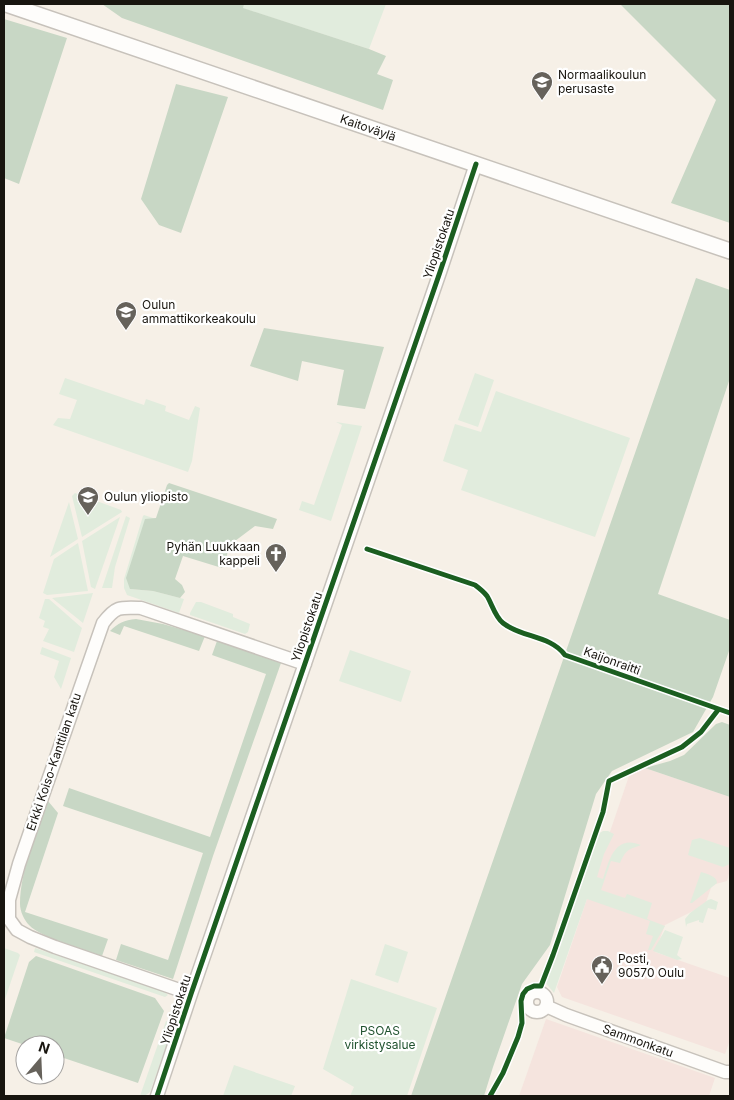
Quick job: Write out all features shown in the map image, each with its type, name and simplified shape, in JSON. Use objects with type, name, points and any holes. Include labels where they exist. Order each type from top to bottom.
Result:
[{"type":"street","name":"Kaitoväylä","points":[[6,4],[730,251]]},
{"type":"street","name":"Yliopistokatu","points":[[157,1096],[476,164]]},
{"type":"street","name":"Erkki Koiso-Kanttilan katu","points":[[191,994],[55,947],[17,930],[9,920],[9,900],[28,835],[103,623],[111,613],[125,607],[141,608],[305,664]]},
{"type":"street","name":"Sammonkatu","points":[[546,1006],[637,1041],[725,1072],[730,1072]]},
{"type":"shaded area","points":[[645,768],[730,797],[730,870],[727,881],[712,885],[705,905],[665,925],[655,952],[730,978],[730,1040],[725,1054],[562,997],[557,987],[629,776]]},
{"type":"shaded area","points":[[546,1019],[715,1078],[709,1096],[519,1096]]},
{"type":"green space","points":[[102,4],[244,4],[243,8],[386,56],[377,74],[393,80],[383,110],[122,18]]},
{"type":"green space","points":[[244,4],[386,4],[369,49],[242,8]]},
{"type":"green space","points":[[620,4],[730,4],[730,223],[671,203],[716,100]]},
{"type":"green space","points":[[4,19],[67,38],[19,184],[4,178]]},
{"type":"green space","points":[[176,84],[228,97],[181,233],[159,225],[141,199]]},
{"type":"green space","points":[[696,278],[730,290],[730,378],[658,594],[730,620],[730,648],[713,697],[693,732],[612,771],[596,794],[550,945],[522,984],[484,1096],[411,1096]]},
{"type":"green space","points":[[264,328],[384,347],[365,409],[337,405],[344,370],[302,361],[298,381],[250,366]]},
{"type":"green space","points":[[475,373],[494,380],[478,427],[458,420]]},
{"type":"green space","points":[[65,378],[144,405],[146,399],[166,406],[165,411],[189,420],[195,406],[200,408],[192,461],[188,472],[53,425],[58,418],[70,419],[77,400],[59,394]]},
{"type":"green space","points":[[496,391],[630,438],[595,537],[461,490],[468,470],[443,461],[455,424],[481,432]]},
{"type":"green space","points":[[336,422],[362,426],[331,521],[299,510],[302,501],[314,505],[342,425]]},
{"type":"green space","points":[[169,483],[277,519],[273,529],[255,526],[231,544],[222,568],[183,556],[175,579],[182,585],[185,592],[180,598],[153,591],[130,589],[126,578],[145,519],[156,518]]},
{"type":"green space","points":[[75,493],[122,512],[82,537],[72,496]]},
{"type":"green space","points":[[69,502],[78,539],[50,557]]},
{"type":"green space","points":[[144,515],[156,519],[130,589],[153,591],[184,599],[179,613],[127,595],[124,588],[124,579]]},
{"type":"green space","points":[[126,516],[130,518],[115,567],[112,588],[102,588]]},
{"type":"green space","points":[[120,517],[95,589],[91,587],[82,541]]},
{"type":"green space","points":[[78,543],[88,591],[47,595],[43,593],[54,559]]},
{"type":"green space","points":[[93,593],[83,623],[52,598]]},
{"type":"green space","points":[[45,599],[49,599],[82,628],[74,652],[43,641],[49,629],[43,627],[45,621],[39,618]]},
{"type":"green space","points":[[196,602],[201,602],[233,614],[233,617],[250,624],[248,632],[245,634],[190,615]]},
{"type":"green space","points":[[136,619],[163,624],[205,636],[199,651],[124,626],[120,635],[110,631],[122,622]]},
{"type":"green space","points":[[217,641],[281,663],[213,856],[173,979],[116,960],[121,944],[168,960],[203,853],[63,806],[69,788],[210,837],[266,674],[212,655]]},
{"type":"green space","points":[[42,647],[71,658],[61,689],[54,677],[59,661],[40,654]]},
{"type":"green space","points":[[350,650],[411,671],[401,702],[339,681]]},
{"type":"green space","points":[[722,722],[730,725],[730,797],[645,768],[684,755],[716,724]]},
{"type":"green space","points":[[48,801],[58,813],[25,912],[108,939],[102,956],[43,934],[25,921],[20,904],[23,878],[34,839]]},
{"type":"green space","points":[[603,831],[614,834],[604,854],[597,877],[603,879],[611,857],[619,846],[625,843],[641,845],[628,851],[620,863],[611,861],[601,890],[625,898],[627,894],[652,903],[647,919],[665,926],[651,950],[648,950],[653,936],[646,934],[650,921],[587,899],[554,993],[544,979],[556,957],[598,834]]},
{"type":"green space","points":[[700,838],[730,848],[730,864],[723,867],[688,855],[692,840]]},
{"type":"green space","points":[[701,872],[714,877],[717,883],[690,903]]},
{"type":"green space","points":[[711,899],[718,902],[716,910],[708,908],[703,923],[699,922],[699,920],[687,924],[686,927],[685,919],[690,913]]},
{"type":"green space","points":[[665,930],[683,937],[677,955],[682,959],[677,960],[653,951]]},
{"type":"green space","points":[[385,944],[408,952],[398,983],[375,975]]},
{"type":"green space","points":[[4,948],[20,955],[4,1002]]},
{"type":"green space","points":[[35,948],[165,992],[168,995],[165,997],[34,952]]},
{"type":"green space","points":[[36,956],[155,998],[164,1011],[138,1083],[65,1058],[65,1035],[15,1035],[15,1042],[4,1038],[29,962]]},
{"type":"green space","name":"PSOAS virkistysalue","points":[[351,979],[437,1008],[407,1096],[350,1096],[354,1087],[323,1069]]},
{"type":"green space","points":[[166,1021],[174,1024],[150,1092],[140,1096]]},
{"type":"green space","points":[[234,1065],[295,1086],[291,1096],[223,1096]]},
{"type":"cycle path","points":[[157,1096],[476,164]]},
{"type":"cycle path","name":"Kaijonraitti","points":[[367,549],[475,585],[487,596],[503,623],[519,632],[552,644],[565,655],[730,713]]},
{"type":"cycle path","points":[[490,1096],[503,1073],[518,1037],[522,1023],[521,1001],[523,994],[527,989],[541,986],[553,955],[603,812],[609,781],[682,747],[701,732],[718,710]]},
{"type":"place","name":"Normaalikoulun perusaste","points":[[542,101]]},
{"type":"place","name":"Oulun ammattikorkeakoulu","points":[[126,331]]},
{"type":"place","name":"Oulun yliopisto","points":[[88,516]]},
{"type":"place","name":"Pyhän Luukkaan kappeli","points":[[276,573]]},
{"type":"place","name":"Posti, 90570 Oulu","points":[[602,985]]}]
